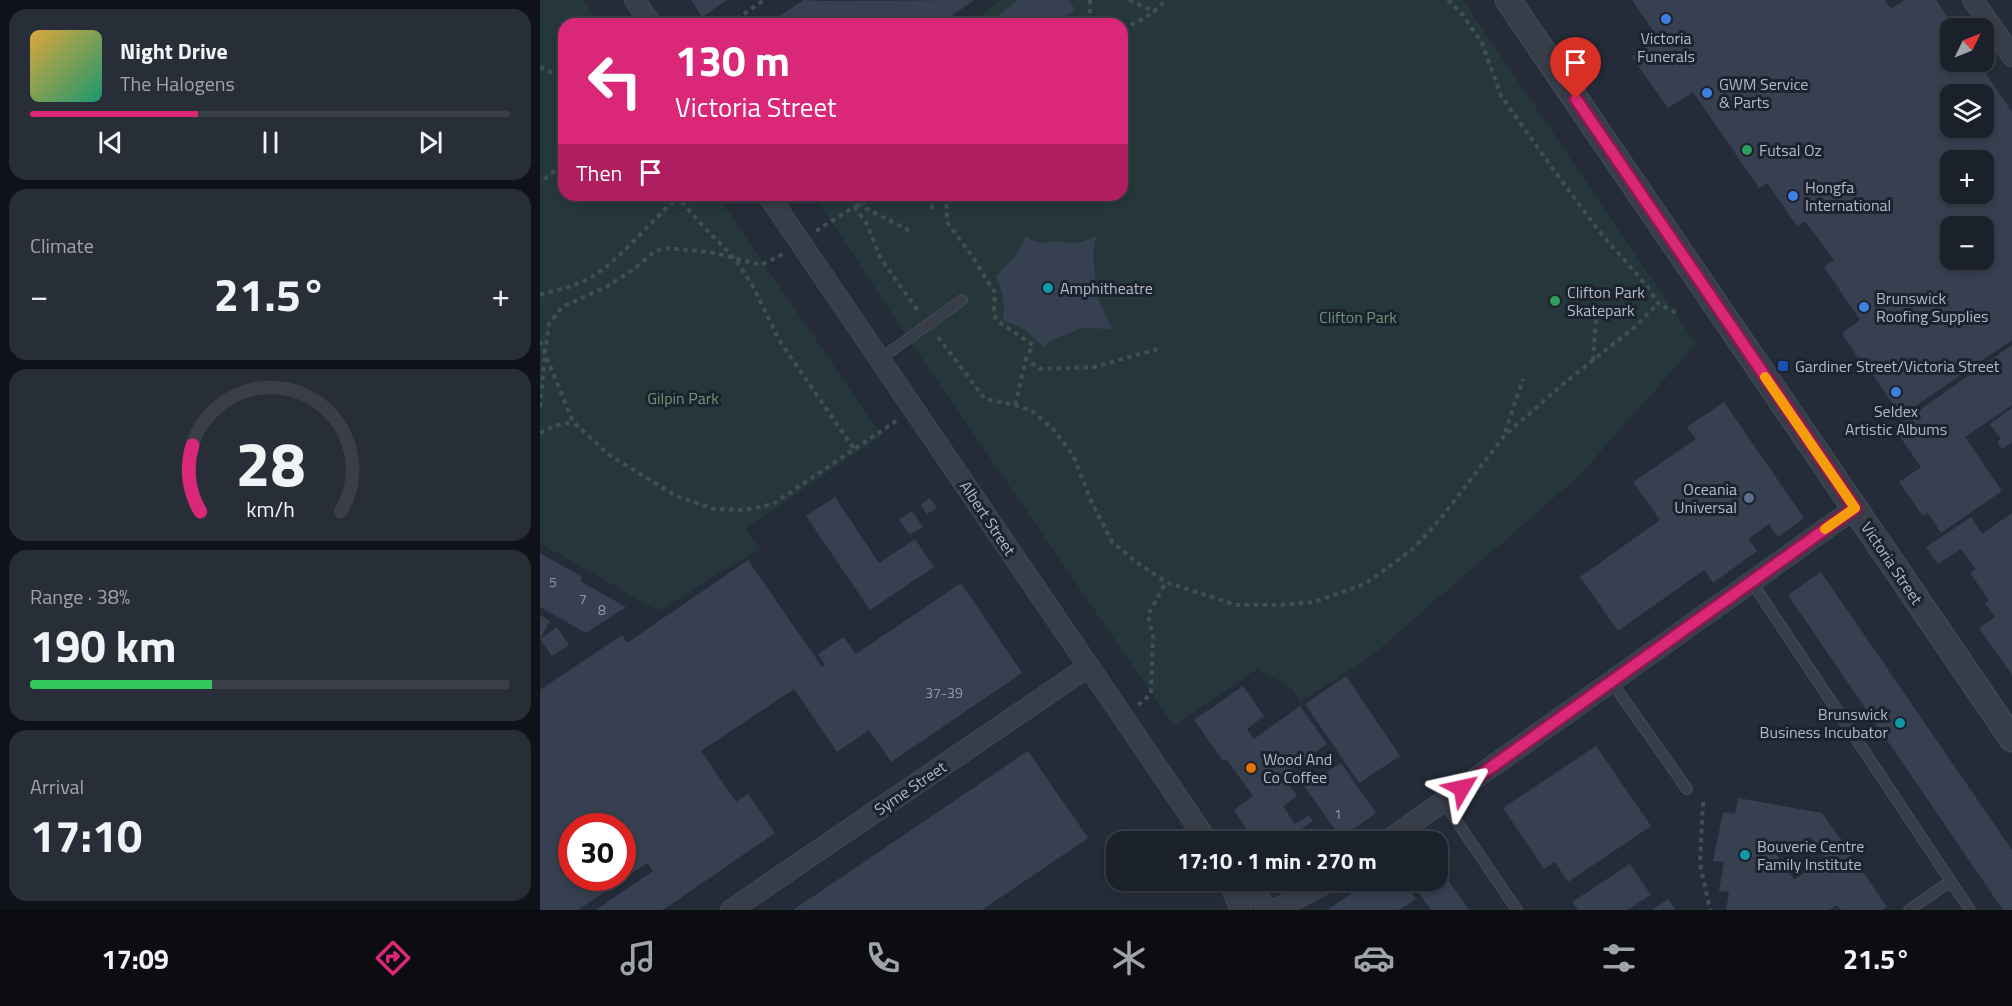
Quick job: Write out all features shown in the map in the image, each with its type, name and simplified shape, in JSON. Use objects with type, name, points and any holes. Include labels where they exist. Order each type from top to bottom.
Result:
[{"type":"street","points":[[635,0],[647,18]]},
{"type":"street","points":[[1973,0],[2012,56]]},
{"type":"street","name":"Victoria Street","points":[[1511,1],[2012,739]]},
{"type":"street","name":"Albert Street","points":[[772,201],[1200,831]]},
{"type":"street","points":[[1401,831],[1855,508]]},
{"type":"street","name":"Syme Street","points":[[731,910],[1089,666]]},
{"type":"street","points":[[1233,891],[1241,910]]},
{"type":"street","points":[[1253,891],[1269,908],[1308,891]]},
{"type":"street","points":[[1302,910],[1320,891]]},
{"type":"lane","points":[[880,359],[962,300]]},
{"type":"lane","points":[[1751,581],[1970,910]]},
{"type":"lane","points":[[1611,681],[1687,789]]},
{"type":"lane","points":[[1443,801],[1517,910]]},
{"type":"lane","points":[[1909,910],[1951,881]]},
{"type":"path","points":[[738,18],[764,0]]},
{"type":"path","points":[[1090,0],[1090,18]]},
{"type":"path","points":[[1129,0],[1155,12]]},
{"type":"path","points":[[1128,26],[1140,22],[1155,12],[1166,0]]},
{"type":"path","points":[[1448,0],[1462,14],[1482,44],[1501,96],[1599,231],[1646,285],[1658,303],[1671,311],[1680,313]]},
{"type":"path","points":[[540,67],[558,75]]},
{"type":"path","points":[[544,179],[558,168]]},
{"type":"path","points":[[540,295],[567,289],[590,278],[609,263],[672,201]]},
{"type":"path","points":[[682,201],[735,259],[754,288],[779,340],[854,449]]},
{"type":"path","points":[[856,206],[860,201]]},
{"type":"path","points":[[540,407],[544,352],[549,324],[562,307],[608,286],[634,269],[655,251],[668,248],[688,248],[761,265],[778,257],[867,201]]},
{"type":"path","points":[[932,209],[933,201]]},
{"type":"path","points":[[946,201],[947,222],[995,293],[996,320],[1033,345],[1024,358],[1015,405]]},
{"type":"path","points":[[856,206],[867,224],[881,259],[985,399],[1032,411],[1053,429],[1072,455],[1091,501],[1112,542],[1166,582],[1236,605],[1314,602],[1365,584],[1414,548],[1441,518],[1505,435],[1637,325],[1658,303]]},
{"type":"path","points":[[856,206],[912,232]]},
{"type":"path","points":[[1593,360],[1597,306]]},
{"type":"path","points":[[540,341],[573,422],[617,460],[676,496],[714,509],[746,510],[773,504],[914,409]]},
{"type":"path","points":[[1024,358],[1040,369],[1082,368],[1112,363],[1158,349]]},
{"type":"path","points":[[1505,435],[1523,379]]},
{"type":"path","points":[[540,434],[554,426],[573,422]]},
{"type":"path","points":[[1123,718],[1151,694],[1154,636],[1148,615],[1166,582]]},
{"type":"path","points":[[1703,802],[1700,864],[1710,910]]},
{"type":"green space","name":"Gilpin Park","points":[[540,0],[583,0],[595,18],[558,18],[558,201],[721,201],[882,436],[746,528],[759,549],[658,611],[540,543]]},
{"type":"green space","name":"Clifton Park","points":[[1000,0],[1463,0],[1696,344],[1578,477],[1370,657],[1300,702],[1291,687],[1257,669],[1174,726],[912,344],[818,201],[1128,201],[1128,18],[978,18]]},
{"type":"building","points":[[691,0],[727,0],[702,17]]},
{"type":"building","points":[[803,0],[974,0],[948,18],[777,18]]},
{"type":"building","points":[[1018,0],[1068,0],[1075,9],[1064,18],[995,18]]},
{"type":"building","points":[[1632,0],[1885,0],[1891,9],[1905,0],[1936,0],[1948,18],[1940,18],[1940,72],[1985,72],[1993,84],[1940,84],[1940,138],[1994,138],[1994,86],[2012,112],[2012,340],[1901,416],[1861,357],[1858,358],[1843,335],[1843,332],[1860,320],[1824,267],[1834,260],[1805,221],[1797,226],[1767,183],[1759,188],[1693,92],[1668,108],[1632,57],[1658,38]]},
{"type":"building","name":"Amphitheatre","points":[[1026,236],[1042,243],[1081,242],[1096,237],[1093,255],[1097,296],[1112,329],[1083,328],[1054,339],[1043,347],[1020,327],[1003,321],[1002,292],[996,276],[1016,255]]},
{"type":"building","points":[[2012,345],[2012,405],[1965,437],[2002,491],[1941,533],[1928,513],[1923,516],[1899,482],[1921,467],[1894,428]]},
{"type":"building","points":[[1724,402],[1804,518],[1778,537],[1769,524],[1748,539],[1757,551],[1713,583],[1704,570],[1618,631],[1580,577],[1660,520],[1633,482],[1696,439],[1687,427]]},
{"type":"building","points":[[2012,408],[2012,442],[2002,449],[1997,442],[2001,439],[1990,424]]},
{"type":"building","points":[[835,497],[879,563],[915,539],[934,567],[870,610],[806,516]]},
{"type":"building","points":[[930,498],[937,508],[927,514],[921,505]]},
{"type":"building","points":[[912,511],[923,527],[910,535],[899,519]]},
{"type":"building","points":[[2012,513],[2012,675],[1979,628],[1995,617],[1985,603],[1989,600],[1970,573],[1976,569],[1961,549],[1938,564],[1926,547],[1971,517],[1982,534]]},
{"type":"building","points":[[540,553],[582,577],[580,581],[626,607],[586,633],[540,607]]},
{"type":"building","points":[[748,560],[822,667],[825,665],[818,654],[844,637],[856,654],[961,583],[1022,673],[891,762],[869,730],[837,752],[794,689],[701,751],[736,802],[748,794],[775,833],[663,910],[596,910],[624,891],[636,891],[636,883],[653,871],[647,863],[636,870],[636,813],[558,813],[558,891],[606,891],[578,910],[540,910],[540,690],[622,635],[627,643]]},
{"type":"building","name":"Brunswick Business Incubator","points":[[1821,572],[2012,850],[2012,910],[2003,910],[1788,595]]},
{"type":"building","points":[[540,615],[550,621],[540,639]]},
{"type":"building","points":[[557,627],[569,645],[552,656],[540,639]]},
{"type":"building","points":[[1346,676],[1400,756],[1359,783],[1305,704]]},
{"type":"building","points":[[1243,686],[1264,716],[1247,729],[1254,739],[1300,706],[1327,744],[1282,775],[1297,796],[1283,806],[1295,824],[1309,815],[1313,821],[1298,831],[1248,831],[1234,810],[1253,796],[1226,759],[1223,761],[1194,720]]},
{"type":"building","points":[[1596,746],[1651,826],[1568,882],[1555,862],[1544,869],[1503,808]]},
{"type":"building","points":[[1028,751],[1088,838],[982,910],[793,910]]},
{"type":"building","points":[[1341,763],[1376,813],[1351,831],[1336,831],[1304,786]]},
{"type":"building","name":"Bouverie Centre Family Institute","points":[[1738,798],[1822,813],[1887,907],[1883,910],[1841,910],[1837,905],[1829,910],[1726,910],[1729,892],[1719,891],[1724,862],[1713,861],[1723,812],[1735,814]],"holes":[[[1810,836],[1825,858],[1794,880],[1773,850],[1774,842],[1783,845],[1782,848],[1797,851],[1798,847],[1807,849]]]},
{"type":"building","points":[[1630,864],[1651,895],[1627,910],[1578,910],[1572,902]]},
{"type":"building","points":[[1448,880],[1469,910],[1431,910],[1418,891],[1448,891]]},
{"type":"building","points":[[1355,891],[1411,891],[1416,899],[1399,910],[1328,910]]},
{"type":"building","points":[[1668,899],[1676,910],[1652,910]]},
{"type":"slow traffic","points":[[1765,377],[1855,508],[1825,529]]},
{"type":"place","name":"Victoria Funerals","points":[[1666,19]]},
{"type":"place","name":"GWM Service & Parts","points":[[1707,93]]},
{"type":"place","name":"Futsal Oz","points":[[1747,150]]},
{"type":"place","name":"Hongfa International","points":[[1793,196]]},
{"type":"place","name":"Amphitheatre","points":[[1048,288]]},
{"type":"place","name":"Clifton Park Skatepark","points":[[1555,301]]},
{"type":"place","name":"Brunswick Roofing Supplies","points":[[1864,307]]},
{"type":"place","name":"Gardiner Street/Victoria Street","points":[[1783,366]]},
{"type":"place","name":"Seldex Artistic Albums","points":[[1896,392]]},
{"type":"place","name":"Oceania Universal","points":[[1749,498]]},
{"type":"place","name":"Brunswick Business Incubator","points":[[1900,723]]},
{"type":"place","name":"Wood And Co Coffee","points":[[1251,768]]},
{"type":"place","name":"Bouverie Centre Family Institute","points":[[1745,855]]},
{"type":"route","points":[[1462,788],[1855,508],[1576,99]]}]
